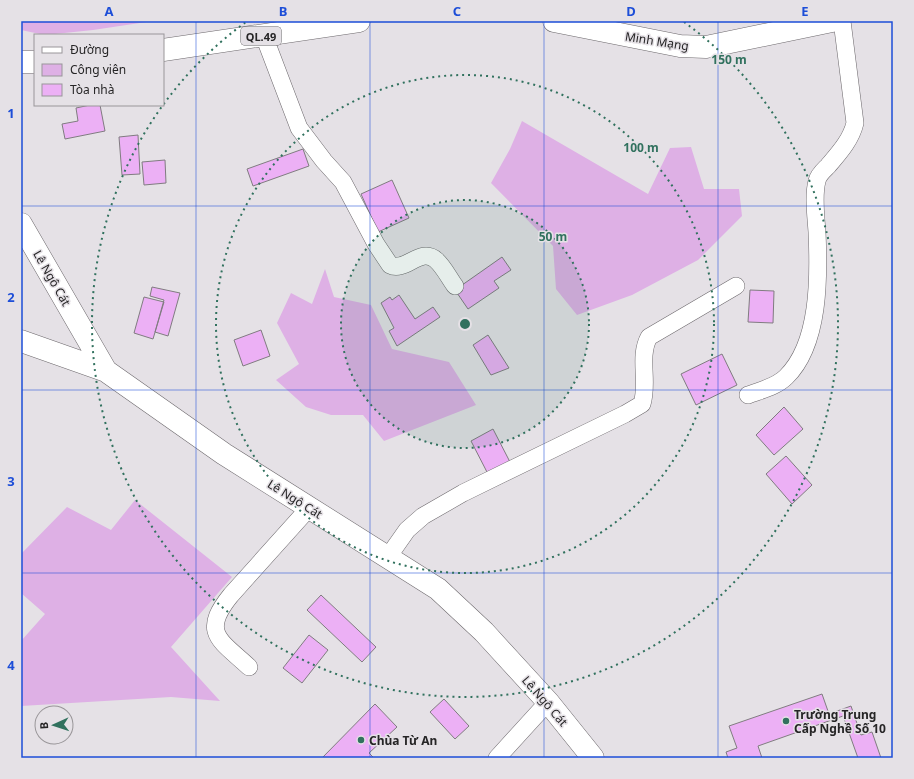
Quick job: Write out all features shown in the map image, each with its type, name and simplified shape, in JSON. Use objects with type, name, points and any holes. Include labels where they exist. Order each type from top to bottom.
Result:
[{"type":"main road","name":"QL.49","points":[[164,50],[359,21]]},
{"type":"main road","name":"Minh Mạng","points":[[554,21],[680,46],[706,47],[832,21]]},
{"type":"main road","points":[[21,62],[34,62]]},
{"type":"main road","name":"Lê Ngô Cát","points":[[21,224],[106,371],[224,454],[388,556],[438,589],[484,632],[548,702],[593,758]]},
{"type":"main road","points":[[21,341],[106,371]]},
{"type":"street","points":[[748,396],[776,384],[786,377],[803,352],[810,335],[818,270],[816,200],[817,179],[852,135],[855,123],[842,21]]},
{"type":"street","points":[[264,36],[300,128],[324,161],[343,182],[376,244],[390,265],[399,266],[422,256],[429,256],[436,260],[455,286]]},
{"type":"street","points":[[388,556],[407,530],[423,516],[463,493],[625,414],[642,404],[645,395],[644,346],[649,337],[736,286]]},
{"type":"street","points":[[249,667],[218,638],[215,620],[219,610],[231,595],[310,508]]},
{"type":"street","points":[[496,758],[548,702]]},
{"type":"green space","points":[[21,21],[153,21],[55,34],[40,34],[21,30]]},
{"type":"green space","points":[[522,121],[648,194],[670,148],[691,147],[704,189],[739,189],[742,216],[698,260],[632,295],[577,315],[556,289],[553,246],[491,183],[510,149]]},
{"type":"green space","points":[[325,269],[334,297],[371,305],[392,349],[449,362],[476,405],[384,441],[363,415],[331,415],[306,407],[276,380],[299,364],[277,323],[291,293],[312,304]]},
{"type":"green space","points":[[135,500],[232,577],[171,647],[220,701],[171,697],[21,706],[21,641],[45,614],[21,593],[21,554],[67,507],[111,530]]},
{"type":"building","points":[[85,106],[100,106],[105,131],[65,139],[62,124],[78,121],[76,108]]},
{"type":"building","points":[[138,135],[140,174],[122,175],[119,137]]},
{"type":"building","points":[[303,149],[309,166],[253,186],[247,169]]},
{"type":"building","points":[[165,160],[166,183],[144,185],[142,162]]},
{"type":"building","points":[[392,180],[409,218],[378,232],[361,194]]},
{"type":"building","points":[[502,257],[511,270],[494,281],[499,288],[468,309],[455,290]]},
{"type":"building","points":[[152,287],[180,293],[168,336],[155,332],[164,300],[150,296]]},
{"type":"building","points":[[750,290],[774,291],[773,323],[748,322]]},
{"type":"building","points":[[399,295],[415,319],[433,307],[440,317],[397,346],[389,331],[394,328],[381,303],[390,297],[392,300]]},
{"type":"building","points":[[144,297],[164,302],[153,339],[134,333]]},
{"type":"building","points":[[261,330],[270,356],[243,366],[234,340]]},
{"type":"building","points":[[488,335],[509,368],[491,375],[473,345]]},
{"type":"building","points":[[722,354],[737,385],[696,405],[681,374]]},
{"type":"building","points":[[784,407],[803,429],[774,455],[756,435]]},
{"type":"building","points":[[493,429],[510,462],[488,474],[471,441]]},
{"type":"building","points":[[786,456],[812,485],[792,504],[766,474]]},
{"type":"building","points":[[321,595],[376,647],[362,662],[307,610]]},
{"type":"building","points":[[309,635],[328,650],[302,683],[283,668]]},
{"type":"building","name":"Trường Trung Cấp Nghề Số 10","points":[[822,694],[829,714],[851,706],[861,735],[872,732],[881,758],[858,758],[843,716],[758,746],[762,758],[728,758],[726,752],[737,748],[729,726]]},
{"type":"building","points":[[444,699],[469,726],[455,739],[430,712]]},
{"type":"building","name":"Chùa Từ An","points":[[375,704],[397,727],[369,753],[374,758],[322,758]]},
{"type":"place","name":"Trường Trung Cấp Nghề Số 10","points":[[786,721]]},
{"type":"place","name":"Chùa Từ An","points":[[361,740]]}]
